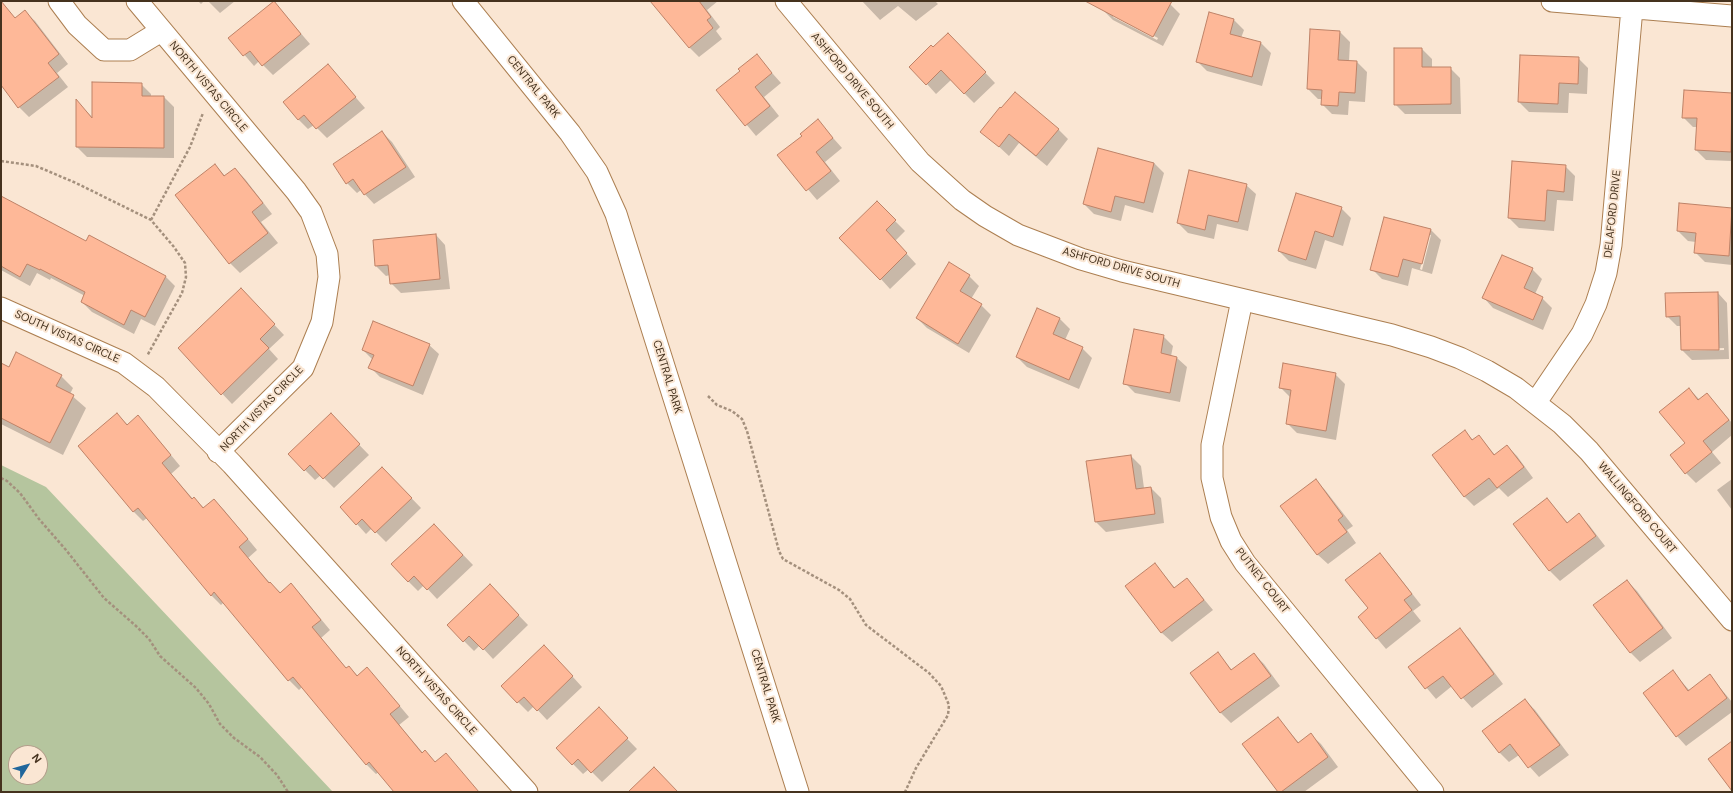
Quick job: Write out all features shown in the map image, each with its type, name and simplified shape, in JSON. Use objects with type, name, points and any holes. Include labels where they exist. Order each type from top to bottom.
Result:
[{"type":"street","points":[[59,1],[77,25],[104,50],[130,50],[162,31]]},
{"type":"street","name":"NORTH VISTAS CIRCLE","points":[[137,1],[296,191],[311,212],[327,254],[329,277],[322,322],[303,368],[218,452],[232,464],[527,792]]},
{"type":"street","name":"CENTRAL PARK","points":[[463,1],[570,133],[597,172],[616,214],[798,792]]},
{"type":"street","name":"ASHFORD DRIVE SOUTH","points":[[786,1],[920,162],[957,195],[985,216],[1018,235],[1081,259],[1122,271],[1392,335],[1431,347],[1460,358],[1487,371],[1536,402]]},
{"type":"street","points":[[1552,1],[1732,16]]},
{"type":"street","name":"DELAFORD DRIVE","points":[[1536,402],[1582,334],[1596,304],[1606,273],[1611,246],[1632,8]]},
{"type":"street","name":"PUTNEY COURT","points":[[1242,300],[1212,446],[1212,478],[1221,517],[1231,541],[1245,563],[1434,792]]},
{"type":"street","name":"SOUTH VISTAS CIRCLE","points":[[1,308],[124,363],[156,387],[218,452]]},
{"type":"street","name":"WALLINGFORD COURT","points":[[1536,402],[1590,451],[1732,620]]},
{"type":"path","points":[[151,220],[190,147],[211,91]]},
{"type":"path","points":[[1,161],[36,166],[76,183],[151,220],[174,247],[185,263],[186,277],[182,293],[138,373]]},
{"type":"path","points":[[708,396],[717,405],[732,411],[742,419],[747,431],[779,551],[783,560],[840,590],[850,599],[866,625],[929,673],[941,686],[949,705],[948,715],[916,768],[905,792]]},
{"type":"path","points":[[1,478],[8,481],[20,493],[39,519],[104,598],[136,626],[149,639],[160,656],[196,688],[209,704],[220,724],[234,738],[260,757],[277,775],[288,792]]},
{"type":"green space","points":[[1,465],[46,487],[333,792],[1,792]]},
{"type":"building","points":[[1,1],[15,18],[25,10],[59,54],[48,63],[59,77],[18,108],[1,85]]},
{"type":"building","points":[[274,1],[301,34],[262,66],[250,51],[243,56],[228,38]]},
{"type":"building","points":[[650,1],[699,1],[711,17],[707,20],[713,28],[689,48]]},
{"type":"building","points":[[1085,1],[1172,1],[1153,37]]},
{"type":"building","points":[[1209,12],[1234,19],[1230,34],[1261,42],[1252,77],[1196,62]]},
{"type":"building","points":[[1310,29],[1340,31],[1338,60],[1357,61],[1355,93],[1339,92],[1338,106],[1321,105],[1322,90],[1307,89]]},
{"type":"building","points":[[948,33],[986,72],[964,94],[941,70],[926,85],[909,67],[931,45],[933,47]]},
{"type":"building","points":[[1394,48],[1422,48],[1422,67],[1451,67],[1451,104],[1394,105]]},
{"type":"building","points":[[757,54],[772,73],[755,87],[770,106],[745,126],[716,90],[740,71],[738,69]]},
{"type":"building","points":[[1520,55],[1579,57],[1578,84],[1559,83],[1558,104],[1518,102]]},
{"type":"building","points":[[328,64],[356,97],[316,129],[304,115],[298,120],[283,102]]},
{"type":"building","points":[[92,82],[142,83],[142,96],[164,96],[164,148],[76,147],[76,99],[92,118]]},
{"type":"building","points":[[1684,90],[1732,93],[1731,152],[1695,150],[1697,118],[1682,118]]},
{"type":"building","points":[[1015,92],[1059,129],[1036,156],[1009,134],[999,147],[980,132],[1000,107],[1001,108]]},
{"type":"building","points":[[818,119],[833,138],[816,152],[831,171],[806,191],[777,155],[802,136],[800,134]]},
{"type":"building","points":[[382,131],[406,167],[364,195],[353,179],[346,184],[333,164]]},
{"type":"building","points":[[1098,148],[1154,163],[1144,203],[1115,196],[1111,212],[1083,204]]},
{"type":"building","points":[[1512,161],[1566,165],[1564,192],[1547,190],[1545,221],[1508,218]]},
{"type":"building","points":[[215,164],[224,176],[235,168],[263,203],[252,212],[268,233],[229,264],[175,195]]},
{"type":"building","points":[[1189,170],[1247,184],[1238,222],[1208,215],[1205,230],[1177,223]]},
{"type":"building","points":[[1296,193],[1342,207],[1333,237],[1315,231],[1306,260],[1278,251]]},
{"type":"building","points":[[1,196],[86,241],[89,235],[166,276],[145,317],[131,310],[124,325],[81,302],[85,292],[40,269],[27,264],[20,277],[1,266]]},
{"type":"building","points":[[877,201],[896,220],[886,230],[907,253],[880,280],[839,238]]},
{"type":"building","points":[[1679,203],[1732,208],[1729,256],[1694,253],[1696,233],[1677,231]]},
{"type":"building","points":[[1384,217],[1431,229],[1422,264],[1403,259],[1398,277],[1370,270]]},
{"type":"building","points":[[436,234],[440,279],[390,284],[388,265],[375,266],[373,240]]},
{"type":"building","points":[[1502,255],[1533,268],[1524,288],[1543,297],[1533,320],[1482,298]]},
{"type":"building","points":[[949,262],[970,275],[960,291],[982,304],[958,344],[916,318]]},
{"type":"building","points":[[241,288],[275,324],[260,339],[269,348],[221,395],[178,348]]},
{"type":"building","points":[[1718,292],[1719,350],[1681,350],[1680,316],[1666,317],[1665,293]]},
{"type":"building","points":[[1037,308],[1060,318],[1053,334],[1083,347],[1069,380],[1016,357]]},
{"type":"building","points":[[373,321],[430,344],[413,386],[368,368],[374,355],[362,350]]},
{"type":"building","points":[[1134,329],[1164,335],[1161,353],[1177,357],[1170,393],[1123,384]]},
{"type":"building","points":[[16,352],[62,375],[56,386],[74,395],[50,443],[1,418],[1,363],[9,367]]},
{"type":"building","points":[[1283,363],[1336,373],[1326,431],[1286,424],[1291,390],[1279,388]]},
{"type":"building","points":[[1689,388],[1698,400],[1707,393],[1729,420],[1703,441],[1712,452],[1685,474],[1670,455],[1685,443],[1659,412]]},
{"type":"building","points":[[117,413],[127,425],[138,415],[171,455],[162,463],[192,499],[194,497],[203,508],[214,499],[248,539],[239,547],[269,583],[270,582],[280,593],[291,583],[321,620],[312,627],[346,668],[349,666],[357,676],[367,667],[400,706],[390,714],[422,753],[425,750],[435,762],[446,753],[479,792],[394,792],[369,762],[366,765],[293,677],[288,681],[214,592],[211,596],[138,508],[133,512],[78,446]]},
{"type":"building","points":[[331,413],[360,444],[323,479],[310,465],[304,471],[288,454]]},
{"type":"building","points":[[1465,430],[1472,440],[1479,435],[1494,455],[1507,445],[1524,467],[1497,488],[1489,478],[1464,497],[1432,455]]},
{"type":"building","points":[[1131,455],[1136,489],[1151,487],[1155,514],[1095,522],[1086,461]]},
{"type":"building","points":[[382,467],[412,498],[375,533],[362,519],[356,525],[340,507]]},
{"type":"building","points":[[1316,479],[1343,516],[1338,520],[1347,532],[1317,555],[1280,506]]},
{"type":"building","points":[[1547,498],[1567,523],[1579,513],[1596,536],[1549,571],[1513,524]]},
{"type":"building","points":[[434,524],[463,555],[427,590],[414,576],[408,582],[391,564]]},
{"type":"building","points":[[1380,553],[1412,594],[1404,600],[1412,610],[1376,639],[1358,617],[1368,608],[1345,580]]},
{"type":"building","points":[[1155,563],[1174,588],[1187,578],[1204,600],[1161,633],[1125,586]]},
{"type":"building","points":[[1627,580],[1663,628],[1630,653],[1593,605]]},
{"type":"building","points":[[490,584],[519,615],[483,650],[469,636],[463,642],[447,625]]},
{"type":"building","points":[[1460,628],[1494,674],[1461,699],[1443,676],[1425,689],[1408,667]]},
{"type":"building","points":[[544,645],[573,676],[537,711],[524,697],[517,703],[501,686]]},
{"type":"building","points":[[1218,652],[1231,670],[1254,653],[1271,676],[1220,713],[1190,673]]},
{"type":"building","points":[[1673,670],[1688,691],[1710,674],[1727,698],[1676,737],[1643,693]]},
{"type":"building","points":[[1525,699],[1560,745],[1528,768],[1510,744],[1499,753],[1482,731]]},
{"type":"building","points":[[599,707],[628,738],[591,773],[578,759],[572,765],[556,748]]},
{"type":"building","points":[[1278,717],[1298,743],[1311,733],[1328,757],[1281,792],[1278,792],[1242,744]]},
{"type":"building","points":[[1732,741],[1732,791],[1708,759]]},
{"type":"building","points":[[654,767],[678,792],[628,792]]}]
